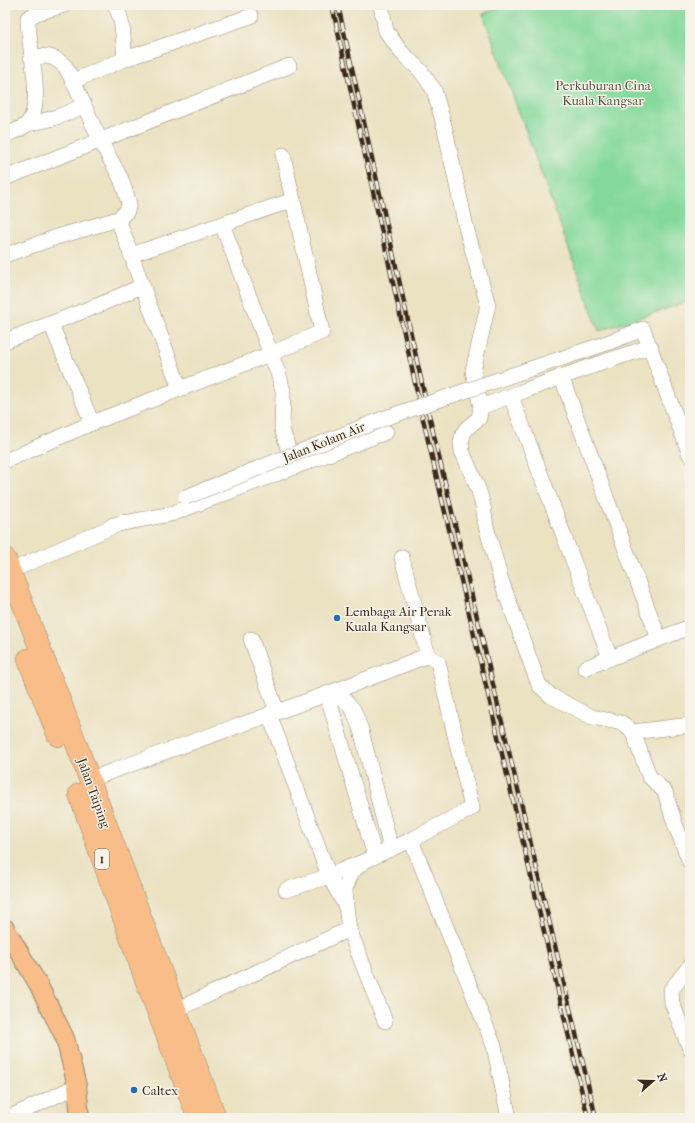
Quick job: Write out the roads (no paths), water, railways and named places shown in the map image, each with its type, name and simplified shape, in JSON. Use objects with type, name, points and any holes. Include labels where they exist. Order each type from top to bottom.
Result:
[{"type":"highway","points":[[5,599],[7,564]]},
{"type":"highway","name":"Jalan Taiping","points":[[7,564],[216,1118]]},
{"type":"highway","name":"Jalan Taiping","points":[[5,599],[86,813],[144,976],[198,1118]]},
{"type":"highway","points":[[86,813],[85,793],[89,780]]},
{"type":"highway","points":[[169,1041],[172,1016],[176,1010]]},
{"type":"main road","points":[[5,928],[38,984],[65,1038],[77,1086],[80,1118]]},
{"type":"street","points":[[27,124],[32,115],[35,102],[36,83],[27,31],[28,18],[37,13],[64,5]]},
{"type":"street","points":[[114,5],[118,11],[125,59]]},
{"type":"street","points":[[381,5],[386,31],[402,52],[420,70],[434,90],[445,129],[466,227],[488,305],[473,371],[481,407],[480,418],[467,428],[463,434],[461,443],[462,451],[479,491],[486,526],[501,580],[538,685],[551,696],[592,717],[622,723],[633,732],[648,776],[665,792],[675,824],[690,862]]},
{"type":"street","points":[[73,81],[125,59],[251,16]]},
{"type":"street","points":[[5,255],[118,218],[127,211],[129,203],[121,179],[100,140],[65,66],[56,59],[47,56],[31,57]]},
{"type":"street","points":[[5,178],[289,66]]},
{"type":"street","points":[[5,135],[27,124],[46,121],[64,115],[84,105]]},
{"type":"street","points":[[5,461],[92,423],[270,354],[322,332],[284,155]]},
{"type":"street","points":[[131,254],[293,200]]},
{"type":"street","points":[[118,218],[180,388]]},
{"type":"street","points":[[222,224],[279,376],[282,391],[282,429],[294,467]]},
{"type":"street","points":[[5,341],[51,324],[142,286]]},
{"type":"street","points":[[51,324],[92,423]]},
{"type":"street","name":"Jalan Kolam Air","points":[[7,564],[45,556],[113,525],[385,418],[604,344],[643,329],[650,347]]},
{"type":"street","points":[[481,407],[561,376],[650,347],[690,455]]},
{"type":"street","points":[[561,376],[659,639]]},
{"type":"street","points":[[511,396],[610,658]]},
{"type":"street","points":[[113,525],[171,514],[386,432]]},
{"type":"street","points":[[286,890],[329,876],[369,859],[411,840],[472,808],[438,662],[428,656],[402,558]]},
{"type":"street","points":[[585,668],[690,627]]},
{"type":"street","points":[[251,639],[273,713],[329,876],[346,907]]},
{"type":"street","points":[[89,780],[428,656]]},
{"type":"street","points":[[327,694],[344,699],[353,709],[361,730],[391,849]]},
{"type":"street","points":[[327,694],[369,859]]},
{"type":"street","points":[[633,732],[690,725]]},
{"type":"street","points":[[411,840],[494,1046],[509,1118]]},
{"type":"street","points":[[369,859],[352,872],[345,889],[346,907],[349,929],[385,1021]]},
{"type":"street","points":[[176,1010],[349,929]]},
{"type":"street","points":[[690,966],[671,990],[672,1003],[690,1049]]},
{"type":"street","points":[[8,1118],[77,1086]]},
{"type":"railway","points":[[332,5],[423,419],[588,1118]]},
{"type":"railway","points":[[338,5],[429,415],[596,1118]]},
{"type":"place","name":"Lembaga Air Perak Kuala Kangsar","points":[[337,618]]},
{"type":"place","name":"Caltex","points":[[134,1090]]},
{"type":"park label","name":"Perkuburan Cina Kuala Kangsar","points":[[603,92]]}]
